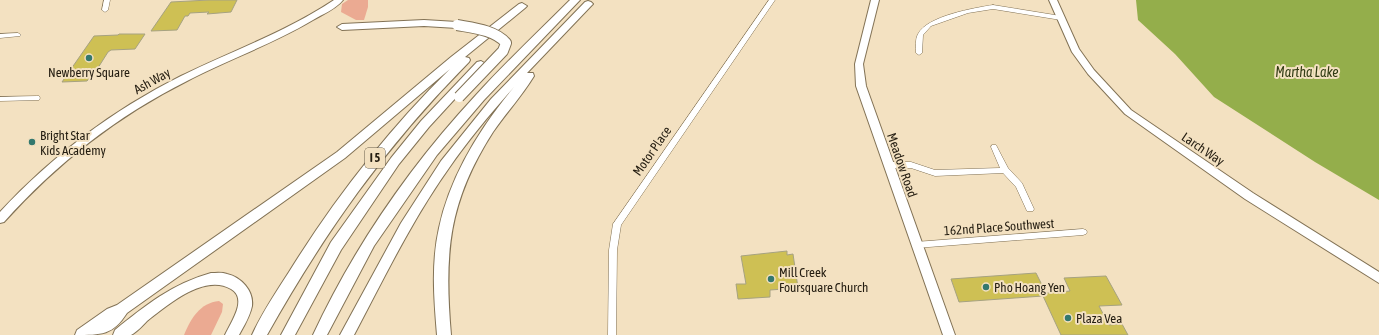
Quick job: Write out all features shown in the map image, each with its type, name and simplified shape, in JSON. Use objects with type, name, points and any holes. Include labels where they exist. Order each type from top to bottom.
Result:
[{"type":"highway","points":[[320,335],[369,242],[432,152],[480,96],[575,0]]},
{"type":"highway","points":[[347,335],[398,237],[445,163],[492,105],[590,2]]},
{"type":"highway","points":[[444,335],[441,284],[442,252],[446,224],[456,192],[478,146],[497,116],[590,2]]},
{"type":"highway","points":[[82,335],[112,313],[122,309],[341,155],[456,58],[525,3]]},
{"type":"highway","name":"I 5","points":[[259,335],[310,248],[334,212],[379,152],[435,90],[525,3]]},
{"type":"highway","points":[[296,335],[352,233],[381,191],[425,132],[505,47],[504,40],[490,34],[457,25],[424,23],[342,27]]},
{"type":"highway","points":[[288,335],[336,246],[391,167],[425,124],[498,44],[497,40],[490,34]]},
{"type":"highway","points":[[120,335],[179,289],[203,280],[219,279],[228,280],[236,284],[241,289],[246,301],[244,313],[232,335]]},
{"type":"highway","points":[[97,335],[116,321],[122,309]]},
{"type":"street","points":[[105,10],[107,0]]},
{"type":"street","name":"Ash Way","points":[[0,219],[44,173],[112,119],[184,79],[300,23],[339,0]]},
{"type":"street","name":"Motor Place","points":[[612,335],[613,250],[617,224],[772,0]]},
{"type":"street","name":"Meadow Road","points":[[874,0],[859,64],[859,73],[864,98],[949,335]]},
{"type":"street","name":"Larch Way","points":[[1053,0],[1079,55],[1096,77],[1128,112],[1249,196],[1379,278]]},
{"type":"street","points":[[919,52],[920,35],[929,25],[967,11],[994,8],[1061,18]]},
{"type":"street","points":[[0,36],[18,35]]},
{"type":"street","points":[[0,99],[37,98]]},
{"type":"street","points":[[994,147],[1005,170],[1019,185],[1030,209]]},
{"type":"street","points":[[888,165],[911,165],[935,173],[1005,170]]},
{"type":"street","name":"162nd Place Southwest","points":[[916,245],[1083,232]]},
{"type":"shaded area","points":[[348,0],[368,0],[368,7],[364,20],[356,20],[341,12],[342,4]]},
{"type":"shaded area","points":[[219,301],[223,304],[222,312],[211,335],[184,335],[193,317],[201,308],[212,302]]},
{"type":"water","name":"Martha Lake","points":[[1136,0],[1379,0],[1379,200],[1315,162],[1214,97],[1175,54],[1138,20]]},
{"type":"building","points":[[237,0],[231,12],[207,14],[209,12],[190,13],[188,16],[185,16],[177,30],[151,31],[171,2]]},
{"type":"building","name":"Newberry Square","points":[[145,34],[135,49],[111,50],[108,52],[96,71],[87,81],[62,82],[94,36]]},
{"type":"building","name":"Mill Creek Foursquare Church","points":[[787,251],[787,255],[793,254],[798,288],[770,290],[770,297],[738,299],[736,284],[746,284],[741,256]]},
{"type":"building","name":"Plaza Vea","points":[[1036,273],[1046,293],[1070,291],[1064,278],[1106,276],[1122,305],[1099,306],[1109,325],[1122,324],[1128,335],[1061,335],[1043,296],[959,302],[951,279]]},
{"type":"place","name":"Newberry Square","points":[[89,58]]},
{"type":"place","name":"Bright Star Kids Academy","points":[[32,142]]},
{"type":"place","name":"Mill Creek Foursquare Church","points":[[771,279]]},
{"type":"place","name":"Pho Hoang Yen","points":[[986,287]]},
{"type":"place","name":"Plaza Vea","points":[[1068,318]]}]
